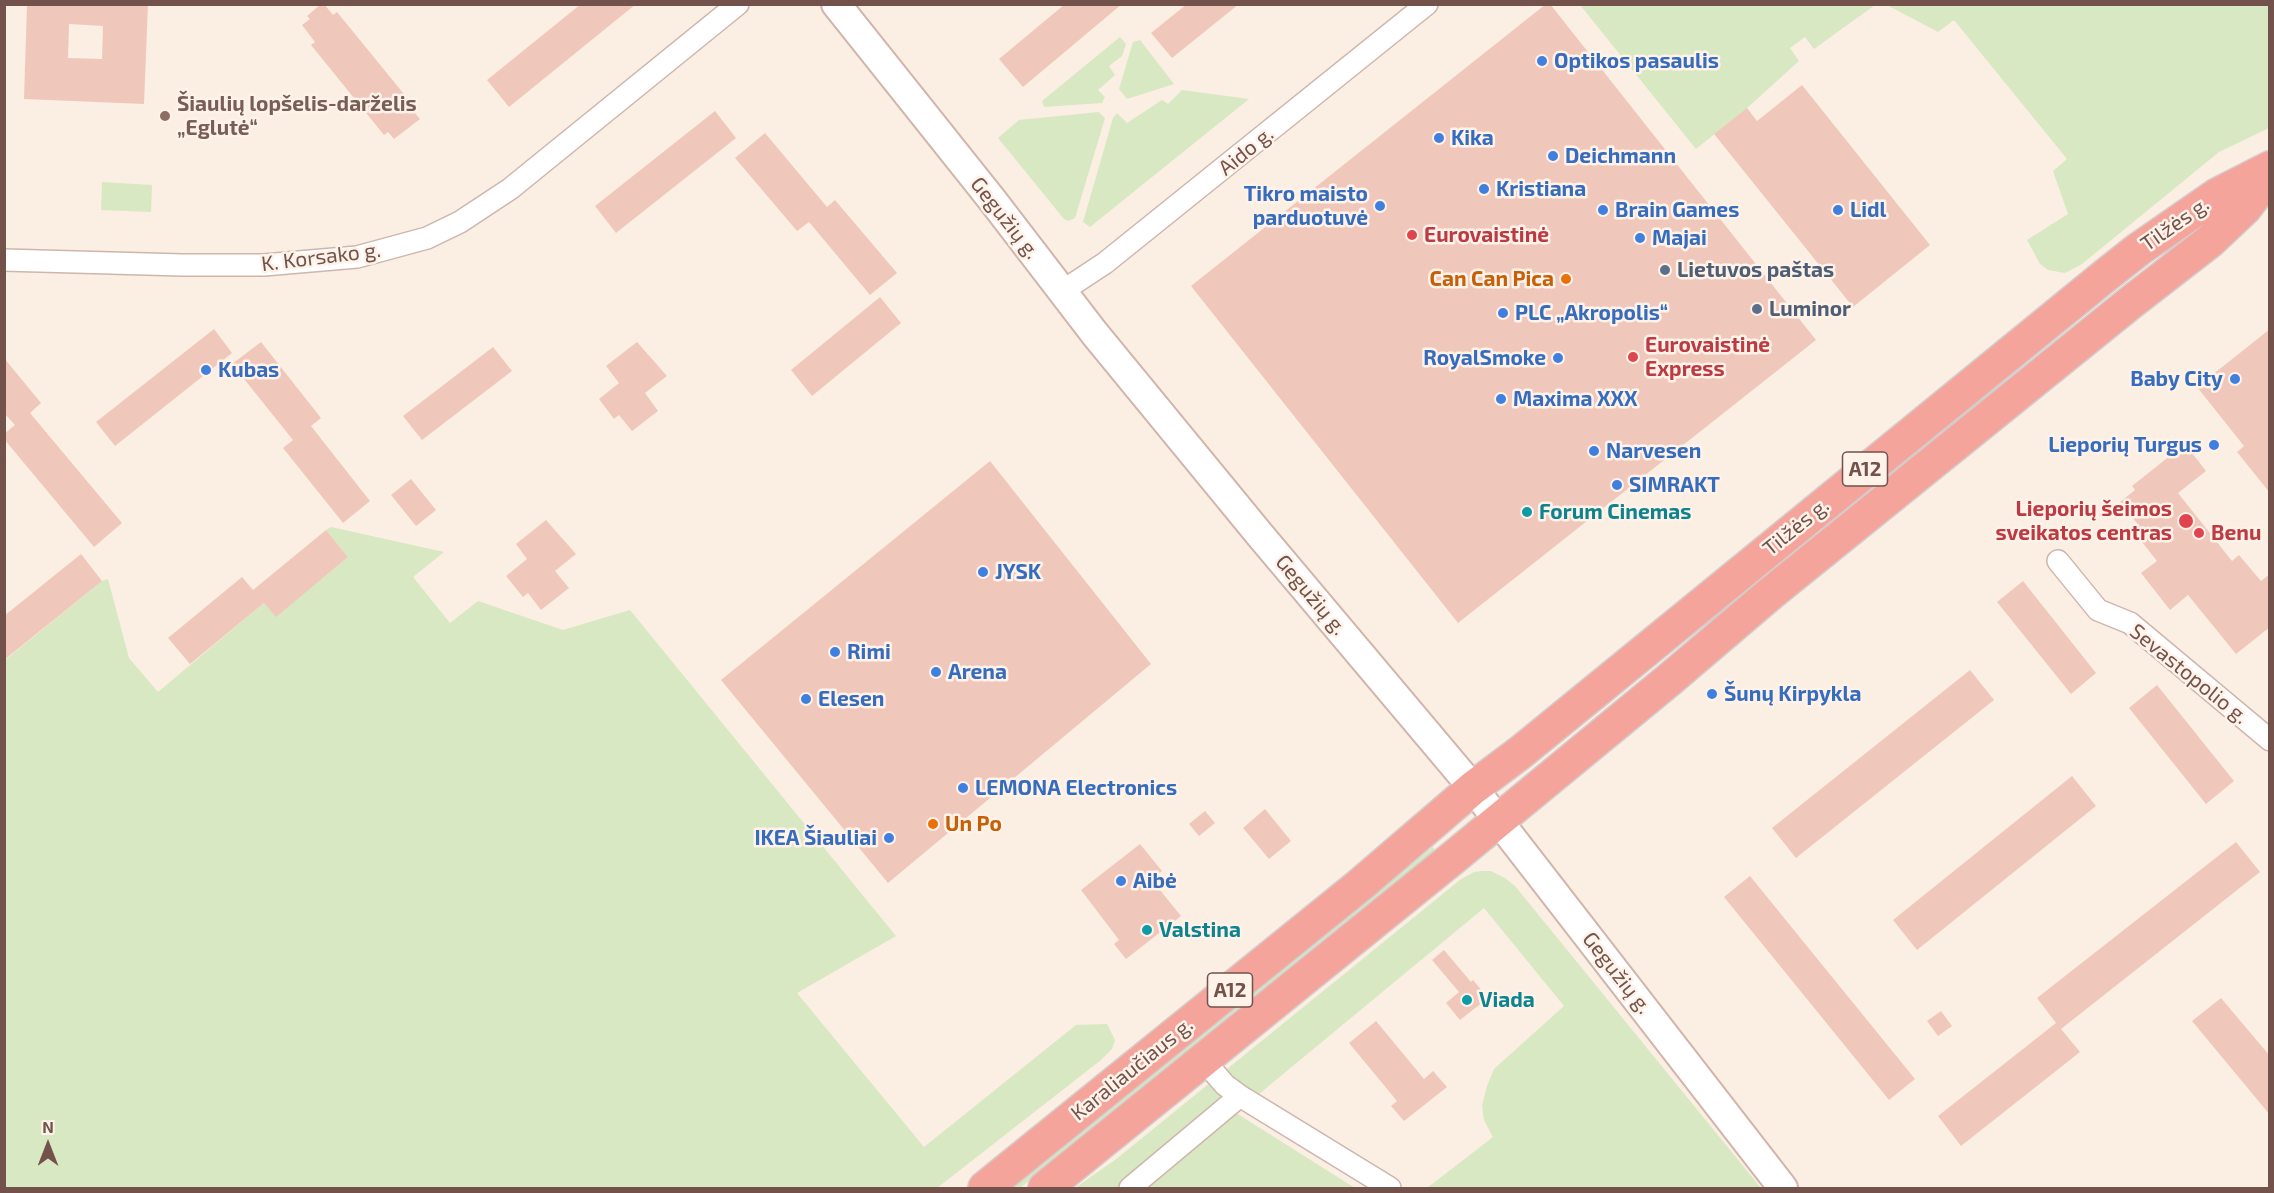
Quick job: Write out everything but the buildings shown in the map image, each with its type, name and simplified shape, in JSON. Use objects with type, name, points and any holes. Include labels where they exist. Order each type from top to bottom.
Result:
[{"type":"highway","name":"Tilžės g.","points":[[1473,788],[1521,752],[2005,355],[2139,249],[2217,195],[2270,168]]},
{"type":"highway","name":"Tilžės g.","points":[[1498,820],[1670,679],[1770,593],[2210,241],[2246,208],[2270,175]]},
{"type":"highway","name":"Karaliaučiaus g.","points":[[985,1188],[1360,885],[1473,788]]},
{"type":"highway","name":"Karaliaučiaus g.","points":[[1045,1188],[1498,820]]},
{"type":"main road","name":"Gegužių g.","points":[[836,4],[986,192],[1061,292],[1260,535],[1473,788],[1783,1188]]},
{"type":"street","name":"K. Korsako g.","points":[[4,260],[264,265],[357,257],[427,238],[460,222],[510,189],[738,4]]},
{"type":"street","name":"Aido g.","points":[[1061,292],[1105,263],[1427,4]]},
{"type":"street","name":"Sevastopolio g.","points":[[2058,561],[2098,610],[2130,623],[2270,740]]},
{"type":"street","name":"Karaliaučiaus g.","points":[[1204,1061],[1225,1085],[1240,1096],[1390,1188]]},
{"type":"street","points":[[1130,1188],[1240,1096]]},
{"type":"green space","points":[[1580,5],[1875,5],[1814,49],[1805,37],[1790,48],[1799,61],[1747,108],[1696,149]]},
{"type":"green space","points":[[1887,5],[2269,5],[2269,128],[2219,152],[2082,264],[2065,273],[2048,270],[2040,264],[2027,240],[2068,214],[2053,171],[2067,159],[1954,20],[1938,32]]},
{"type":"green space","points":[[1120,37],[1126,44],[1122,56],[1109,66],[1115,75],[1098,90],[1105,97],[1102,103],[1044,107],[1042,101]]},
{"type":"green space","points":[[1140,40],[1174,84],[1127,99],[1119,89],[1133,42]]},
{"type":"green space","points":[[1182,90],[1249,99],[1090,227],[1083,222],[1113,118],[1117,113],[1127,123],[1162,100],[1168,104]]},
{"type":"green space","points":[[1099,112],[1105,118],[1075,218],[1068,221],[998,138],[1019,120]]},
{"type":"green space","points":[[102,182],[152,185],[151,212],[101,210]]},
{"type":"green space","points":[[331,527],[444,552],[413,577],[450,623],[478,601],[563,630],[630,610],[896,936],[797,993],[924,1147],[1076,1025],[1107,1024],[1115,1040],[1112,1049],[937,1188],[5,1188],[5,660],[102,581],[108,579],[129,658],[158,692],[264,603],[276,616],[348,557],[326,530]]},
{"type":"green space","points":[[1433,847],[1436,852],[1020,1188],[1010,1188]]},
{"type":"green space","points":[[1491,871],[1515,886],[1761,1188],[1427,1188],[1493,1137],[1484,1120],[1482,1106],[1494,1069],[1564,1006],[1484,908],[1236,1113],[1355,1188],[1075,1188],[1115,1160],[1460,880],[1474,872]]},
{"type":"place","name":"Optikos pasaulis","points":[[1542,61]]},
{"type":"place","name":"Šiaulių lopšelis-darželis „Eglutė“","points":[[165,116]]},
{"type":"place","name":"Kika","points":[[1439,138]]},
{"type":"place","name":"Deichmann","points":[[1553,156]]},
{"type":"place","name":"Kristiana","points":[[1484,189]]},
{"type":"place","name":"Tikro maisto parduotuvė","points":[[1380,206]]},
{"type":"place","name":"Brain Games","points":[[1603,210]]},
{"type":"place","name":"Lidl","points":[[1838,210]]},
{"type":"place","name":"Eurovaistinė","points":[[1412,235]]},
{"type":"place","name":"Majai","points":[[1640,238]]},
{"type":"place","name":"Lietuvos paštas","points":[[1665,270]]},
{"type":"place","name":"Can Can Pica","points":[[1566,279]]},
{"type":"place","name":"Luminor","points":[[1757,309]]},
{"type":"place","name":"PLC „Akropolis“","points":[[1503,313]]},
{"type":"place","name":"Eurovaistinė Express","points":[[1633,357]]},
{"type":"place","name":"RoyalSmoke","points":[[1558,358]]},
{"type":"place","name":"Kubas","points":[[206,370]]},
{"type":"place","name":"Baby City","points":[[2235,379]]},
{"type":"place","name":"Maxima XXX","points":[[1501,399]]},
{"type":"place","name":"Lieporių Turgus","points":[[2214,445]]},
{"type":"place","name":"Narvesen","points":[[1594,451]]},
{"type":"place","name":"SIMRAKT","points":[[1617,485]]},
{"type":"place","name":"Forum Cinemas","points":[[1527,512]]},
{"type":"place","name":"Lieporių šeimos sveikatos centras","points":[[2186,521]]},
{"type":"place","name":"Benu","points":[[2199,533]]},
{"type":"place","name":"JYSK","points":[[983,572]]},
{"type":"place","name":"Rimi","points":[[835,652]]},
{"type":"place","name":"Arena","points":[[936,672]]},
{"type":"place","name":"Šunų Kirpykla","points":[[1712,694]]},
{"type":"place","name":"Elesen","points":[[806,699]]},
{"type":"place","name":"LEMONA Electronics","points":[[963,788]]},
{"type":"place","name":"Un Po","points":[[933,824]]},
{"type":"place","name":"IKEA Šiauliai","points":[[889,838]]},
{"type":"place","name":"Aibė","points":[[1121,881]]},
{"type":"place","name":"Valstina","points":[[1147,930]]},
{"type":"place","name":"Viada","points":[[1467,1000]]}]
